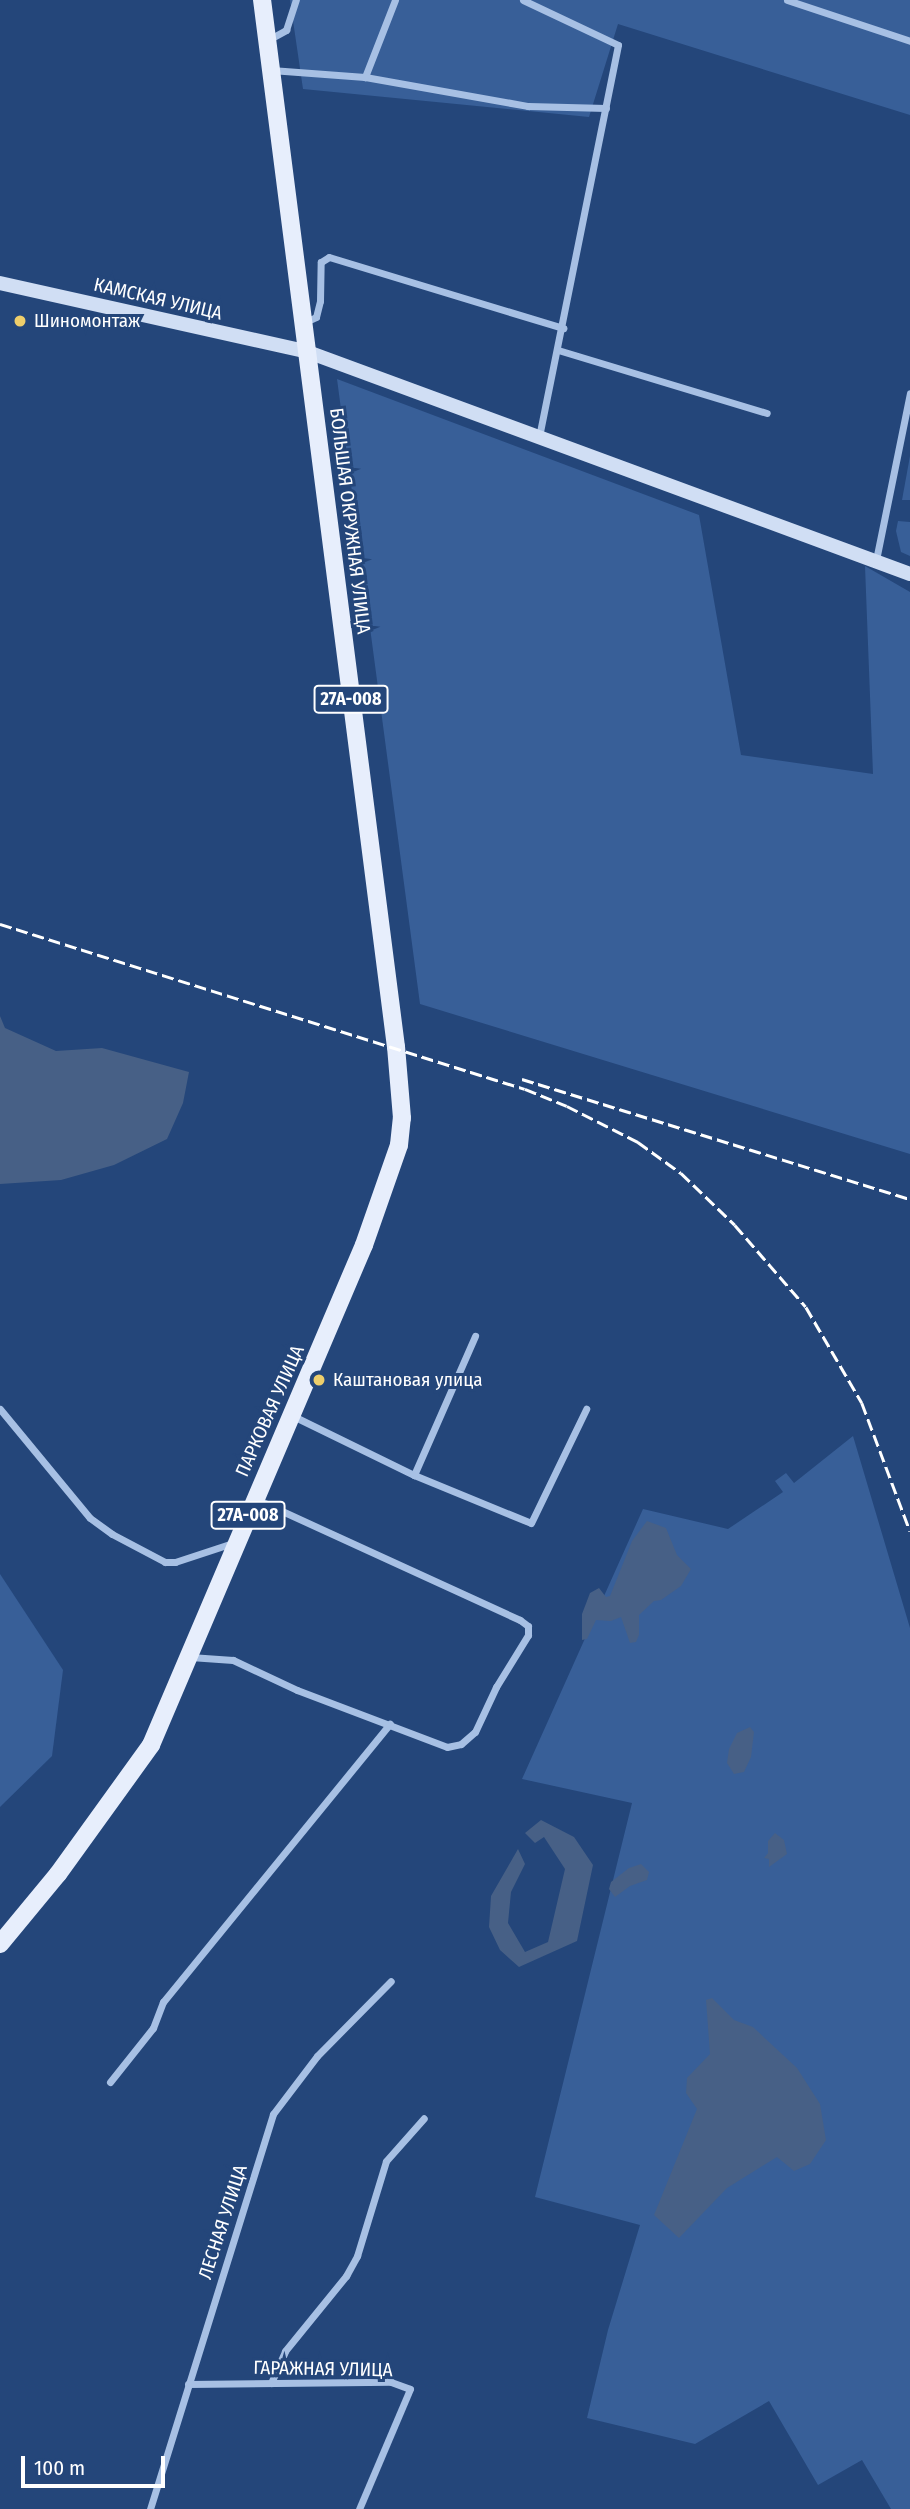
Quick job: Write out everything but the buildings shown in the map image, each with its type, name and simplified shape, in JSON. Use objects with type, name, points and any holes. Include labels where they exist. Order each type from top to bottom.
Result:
[{"type":"main road","name":"БОЛЬШАЯ ОКРУЖНАЯ УЛИЦА","points":[[262,0],[396,1047]]},
{"type":"main road","name":"ПАРКОВАЯ УЛИЦА","points":[[0,1944],[58,1874],[151,1745],[190,1657],[236,1541],[345,1291],[393,1169],[402,1118],[396,1047]]},
{"type":"street","points":[[267,41],[286,30],[296,0]]},
{"type":"street","points":[[365,77],[395,0]]},
{"type":"street","points":[[523,0],[618,45],[539,437]]},
{"type":"street","points":[[787,0],[910,41]]},
{"type":"street","points":[[271,70],[365,77],[528,106],[606,108]]},
{"type":"street","points":[[304,322],[316,317],[320,301],[321,262],[329,257],[563,328]]},
{"type":"street","name":"КАМСКАЯ УЛИЦА","points":[[0,283],[308,352],[876,559],[910,574]]},
{"type":"street","points":[[558,350],[766,413]]},
{"type":"street","points":[[876,559],[910,393]]},
{"type":"street","points":[[414,1475],[475,1336]]},
{"type":"street","points":[[0,1409],[90,1518],[112,1534],[165,1562],[175,1562],[236,1541]]},
{"type":"street","points":[[291,1415],[414,1475],[531,1524],[586,1409]]},
{"type":"street","points":[[190,1657],[233,1660],[297,1690],[447,1747],[461,1744],[475,1732],[496,1687],[528,1635],[528,1626],[255,1499]]},
{"type":"street","points":[[110,2082],[153,2028],[163,2002],[390,1724]]},
{"type":"street","name":"ЛЕСНАЯ УЛИЦА","points":[[150,2509],[273,2114],[317,2056],[391,1980]]},
{"type":"street","points":[[271,2383],[285,2351],[346,2276],[357,2256],[386,2161],[424,2118]]},
{"type":"street","name":"ГАРАЖНАЯ УЛИЦА","points":[[188,2384],[391,2382],[410,2389],[359,2509]]},
{"type":"shaded area","points":[[290,0],[910,0],[910,115],[618,24],[589,117],[303,89]]},
{"type":"shaded area","points":[[337,379],[699,515],[741,755],[873,774],[865,566],[910,592],[910,1154],[420,1004]]},
{"type":"shaded area","points":[[910,456],[910,500],[902,500]]},
{"type":"shaded area","points":[[898,521],[910,522],[910,556],[901,552],[896,531]]},
{"type":"shaded area","points":[[0,1016],[5,1028],[56,1051],[102,1048],[189,1072],[183,1103],[167,1139],[114,1165],[61,1180],[0,1184]]},
{"type":"shaded area","points":[[853,1436],[910,1628],[910,2509],[891,2509],[862,2460],[818,2485],[769,2401],[695,2444],[587,2418],[608,2330],[640,2225],[535,2197],[632,1803],[522,1779],[643,1509],[728,1529],[783,1492],[775,1481],[786,1473],[794,1483]]},
{"type":"shaded area","points":[[647,1521],[666,1528],[677,1555],[691,1569],[681,1586],[661,1600],[654,1601],[639,1615],[639,1635],[636,1642],[630,1643],[621,1617],[611,1621],[596,1620],[587,1639],[582,1640],[582,1614],[590,1593],[599,1588],[606,1597],[610,1596],[632,1541]]},
{"type":"shaded area","points":[[0,1574],[63,1670],[52,1756],[0,1807]]},
{"type":"shaded area","points":[[750,1727],[754,1732],[751,1757],[744,1772],[734,1774],[727,1763],[729,1749],[737,1733]]},
{"type":"shaded area","points":[[541,1820],[574,1837],[593,1865],[577,1941],[519,1967],[500,1950],[489,1927],[491,1896],[518,1849],[525,1864],[511,1892],[508,1923],[525,1952],[548,1942],[565,1869],[544,1837],[535,1843],[525,1833]]},
{"type":"shaded area","points":[[775,1833],[784,1840],[787,1854],[769,1867],[769,1859],[764,1858],[768,1853],[768,1841]]},
{"type":"shaded area","points":[[641,1864],[649,1872],[647,1880],[630,1886],[615,1897],[609,1889],[611,1882],[629,1868]]},
{"type":"shaded area","points":[[712,1998],[734,2020],[753,2027],[797,2068],[820,2104],[826,2140],[810,2164],[794,2171],[777,2157],[727,2188],[679,2238],[654,2215],[697,2109],[686,2093],[687,2078],[710,2054],[706,2000]]},
{"type":"railway","points":[[0,924],[525,1089],[567,1106],[638,1142],[681,1173],[735,1225],[806,1307],[862,1403],[910,1531]]},
{"type":"railway","points":[[522,1079],[910,1199]]},
{"type":"place","name":"Шиномонтаж","points":[[20,321]]},
{"type":"place","name":"Каштановая улица","points":[[319,1380]]}]
